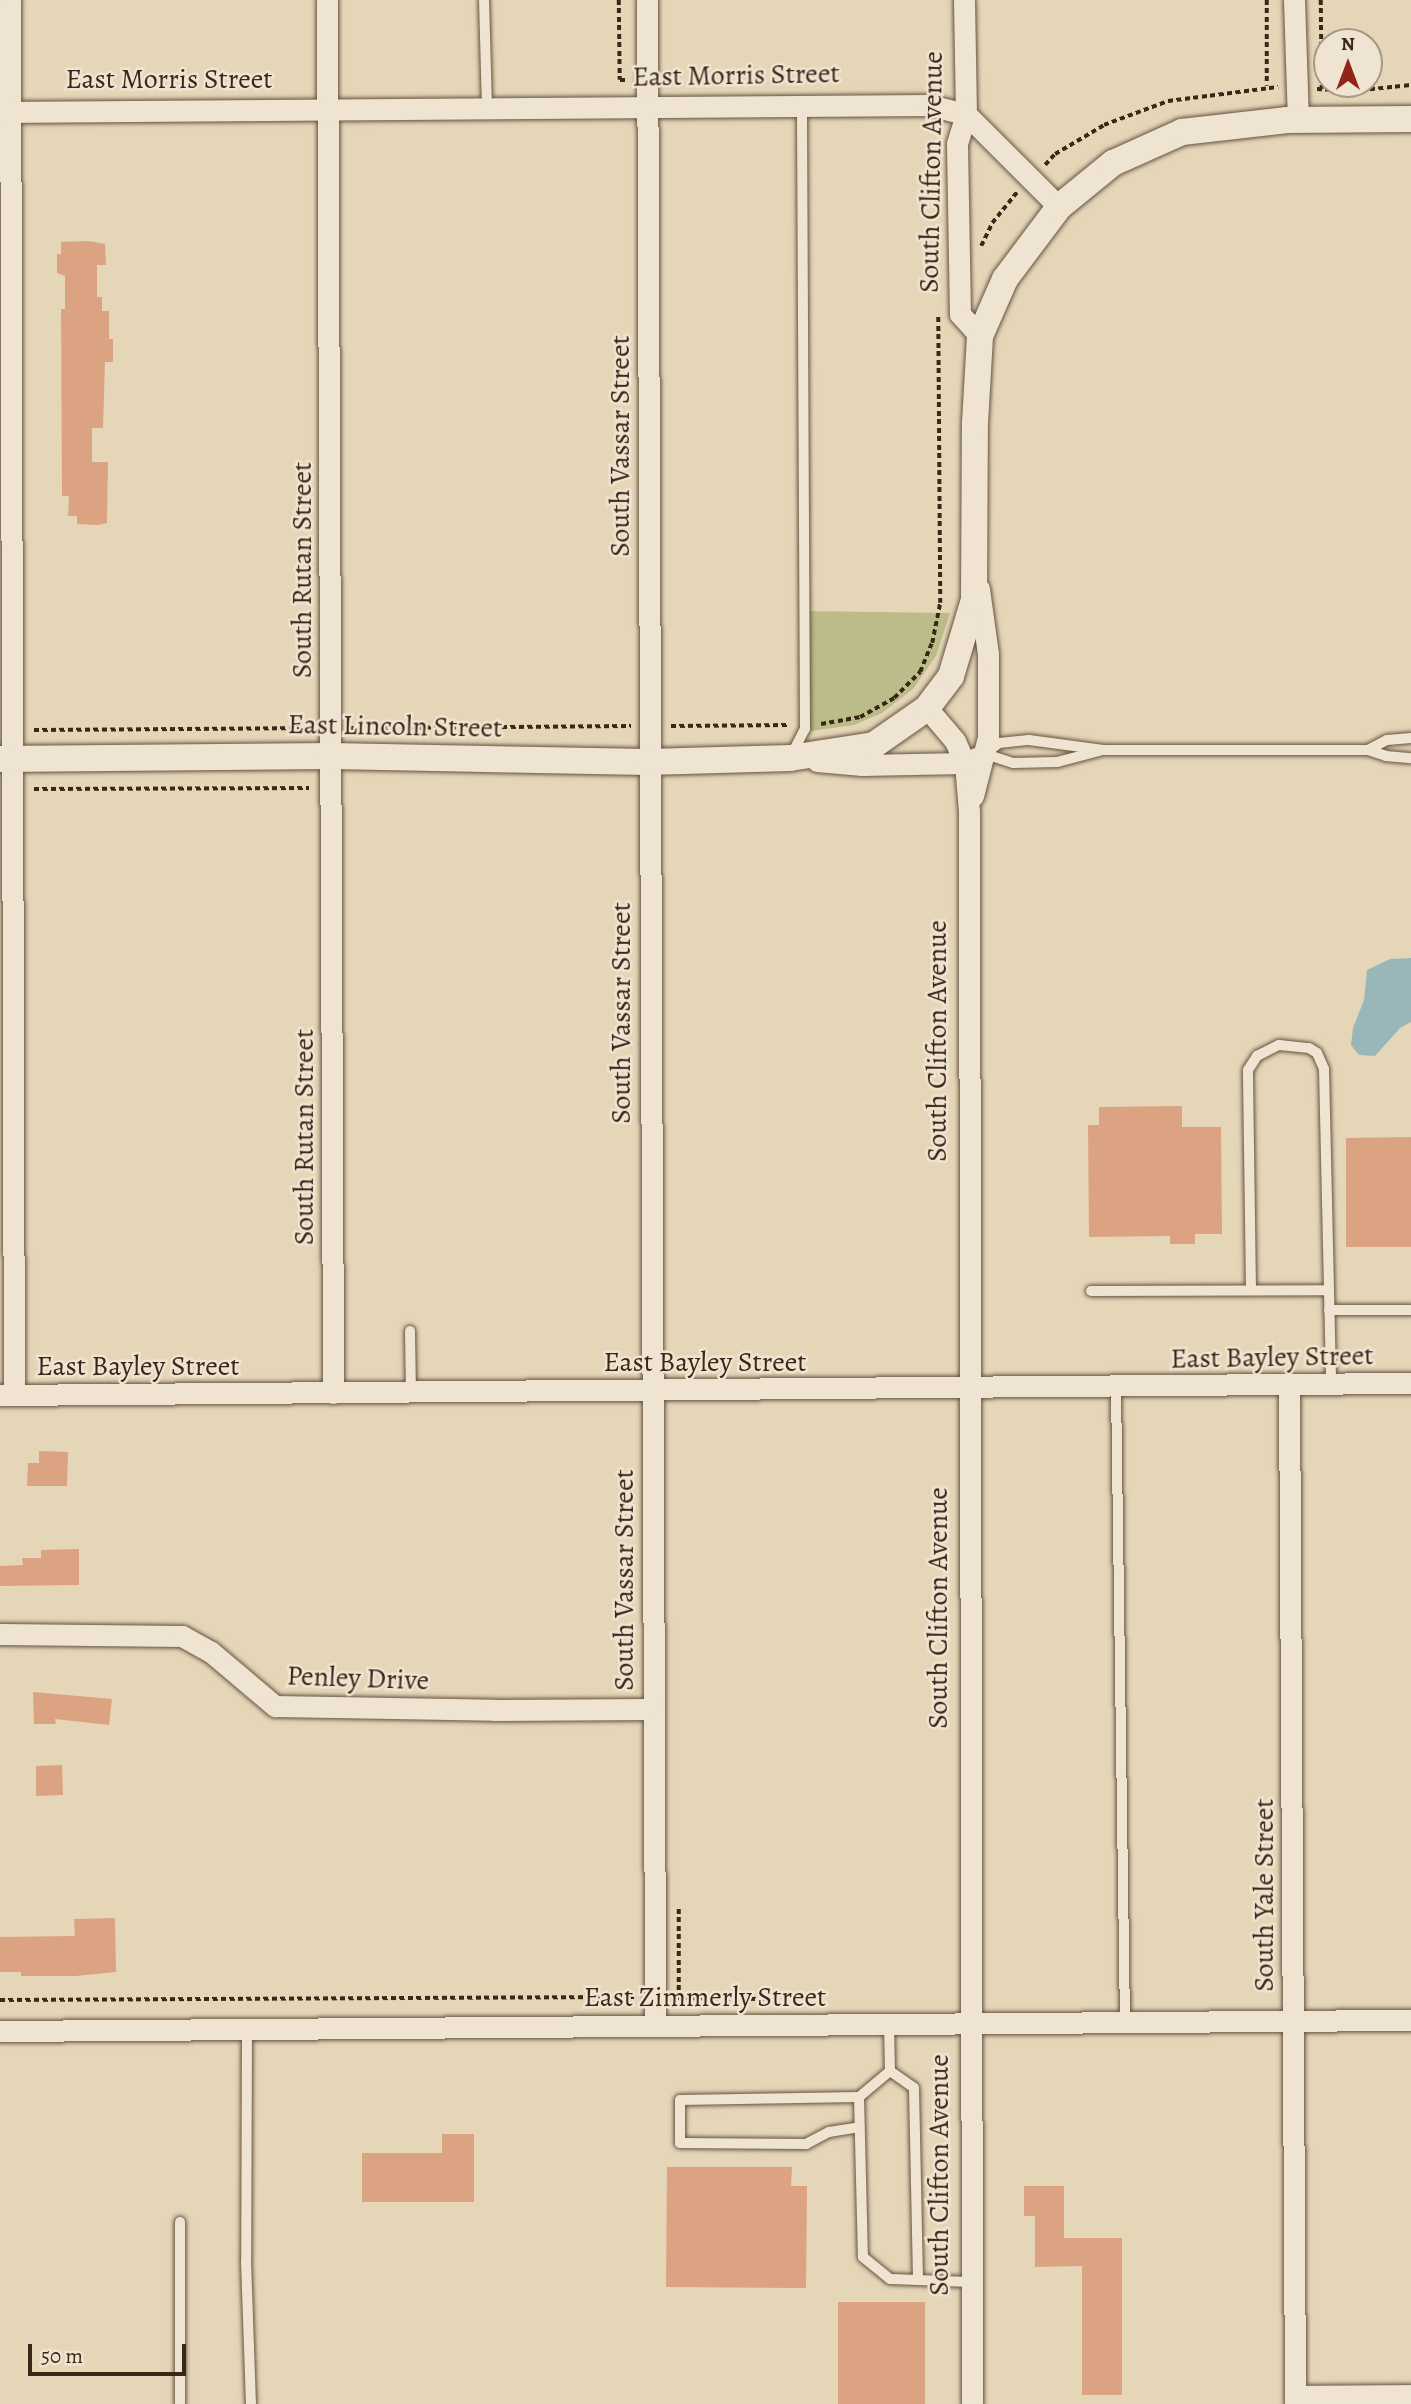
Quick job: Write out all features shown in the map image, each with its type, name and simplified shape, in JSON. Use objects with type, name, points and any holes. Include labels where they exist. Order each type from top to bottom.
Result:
[{"type":"street","points":[[7,1395],[6,759],[11,730],[6,470],[6,112],[10,0]]},
{"type":"street","name":"South Rutan Street","points":[[327,0],[333,1393]]},
{"type":"street","name":"South Vassar Street","points":[[647,0],[654,2025]]},
{"type":"street","name":"South Clifton Avenue","points":[[964,0],[966,114],[957,144],[960,314],[980,336]]},
{"type":"street","points":[[1294,0],[1298,120]]},
{"type":"street","name":"East Morris Street","points":[[6,112],[929,105],[966,114]]},
{"type":"street","points":[[966,114],[1059,207],[1113,163],[1182,132],[1298,120],[1411,119]]},
{"type":"street","name":"South Clifton Avenue","points":[[975,759],[955,741],[927,708],[951,676],[974,600],[975,423],[980,336],[1005,279],[1059,207]]},
{"type":"street","name":"South Clifton Avenue","points":[[972,2404],[969,811],[975,759],[988,737],[988,654],[975,561]]},
{"type":"street","name":"East Lincoln Street","points":[[790,758],[874,745],[927,708]]},
{"type":"street","name":"East Lincoln Street","points":[[6,759],[331,756],[648,762],[790,758],[862,765],[975,759]]},
{"type":"street","name":"East Bayley Street","points":[[7,1395],[1411,1383]]},
{"type":"street","name":"South Yale Street","points":[[1289,1385],[1295,2400]]},
{"type":"street","name":"Penley Drive","points":[[0,1634],[182,1636],[211,1652],[275,1706],[494,1710],[652,1709]]},
{"type":"street","name":"East Zimmerly Street","points":[[0,2031],[1411,2020]]},
{"type":"street","points":[[1295,2400],[1411,2395]]},
{"type":"lane","points":[[484,0],[486,109]]},
{"type":"lane","points":[[790,758],[805,724],[802,106]]},
{"type":"lane","points":[[1368,750],[1387,740],[1411,738]]},
{"type":"lane","points":[[975,759],[999,743],[1029,740],[1103,750],[1368,750],[1386,756],[1411,758]]},
{"type":"lane","points":[[975,759],[1013,763],[1057,762],[1103,750]]},
{"type":"lane","points":[[1251,1290],[1248,1070],[1257,1056],[1279,1045],[1308,1048],[1322,1061],[1331,1384]]},
{"type":"lane","points":[[1091,1291],[1329,1290]]},
{"type":"lane","points":[[1329,1310],[1411,1310]]},
{"type":"lane","points":[[410,1331],[411,1392]]},
{"type":"lane","points":[[1116,1387],[1125,2022]]},
{"type":"lane","points":[[889,2024],[890,2071]]},
{"type":"lane","points":[[247,2029],[246,2260],[251,2404]]},
{"type":"lane","points":[[860,2127],[829,2132],[806,2144],[680,2143],[680,2100],[859,2097],[890,2071]]},
{"type":"lane","points":[[890,2071],[914,2088],[918,2280]]},
{"type":"lane","points":[[859,2097],[863,2257],[890,2279],[971,2281]]},
{"type":"lane","points":[[180,2222],[180,2404]]},
{"type":"path","points":[[1267,0],[1267,86]]},
{"type":"path","points":[[1321,0],[1321,28]]},
{"type":"path","points":[[1383,88],[1411,85]]},
{"type":"path","points":[[959,251],[978,250],[992,223],[1030,178],[1055,154],[1104,125],[1168,101],[1267,86],[1313,89]]},
{"type":"path","points":[[11,730],[805,724],[860,718],[894,698],[920,672],[932,643],[940,603],[938,306]]},
{"type":"path","points":[[679,1909],[679,1998]]},
{"type":"path","points":[[0,2000],[771,1999]]},
{"type":"green space","points":[[804,611],[950,613],[936,656],[913,689],[882,713],[854,725],[804,732]]},
{"type":"water","points":[[1411,958],[1411,1022],[1400,1028],[1375,1056],[1359,1055],[1351,1045],[1353,1028],[1364,1000],[1367,970],[1390,959]]},
{"type":"building","points":[[88,241],[105,244],[106,265],[97,265],[97,297],[102,297],[102,311],[109,311],[109,339],[113,339],[113,362],[105,362],[103,428],[92,428],[92,462],[108,462],[107,523],[98,525],[77,524],[77,516],[68,516],[69,496],[62,496],[61,309],[65,309],[65,276],[57,273],[57,254],[61,254],[61,242]]},
{"type":"building","points":[[1182,1106],[1182,1127],[1221,1127],[1222,1234],[1195,1234],[1195,1244],[1170,1244],[1170,1236],[1089,1237],[1088,1125],[1099,1125],[1099,1107]]},
{"type":"building","points":[[1411,1137],[1411,1247],[1346,1247],[1346,1138]]},
{"type":"building","points":[[39,1451],[68,1452],[67,1486],[27,1486],[28,1463],[39,1463]]},
{"type":"building","points":[[79,1549],[79,1585],[0,1586],[0,1566],[23,1565],[22,1558],[41,1558],[41,1550]]},
{"type":"building","points":[[33,1692],[112,1699],[109,1725],[55,1719],[56,1724],[34,1724]]},
{"type":"building","points":[[62,1765],[63,1795],[36,1796],[36,1766]]},
{"type":"building","points":[[115,1918],[116,1972],[76,1976],[21,1976],[21,1972],[0,1972],[0,1937],[75,1936],[74,1919]]},
{"type":"building","points":[[442,2134],[474,2134],[474,2202],[362,2202],[362,2153],[442,2153]]},
{"type":"building","points":[[667,2167],[792,2167],[791,2186],[807,2186],[806,2288],[666,2287]]},
{"type":"building","points":[[1024,2186],[1064,2186],[1064,2238],[1122,2238],[1122,2395],[1082,2395],[1082,2266],[1035,2267],[1035,2216],[1024,2216]]},
{"type":"building","points":[[838,2302],[925,2302],[925,2404],[838,2404]]}]
